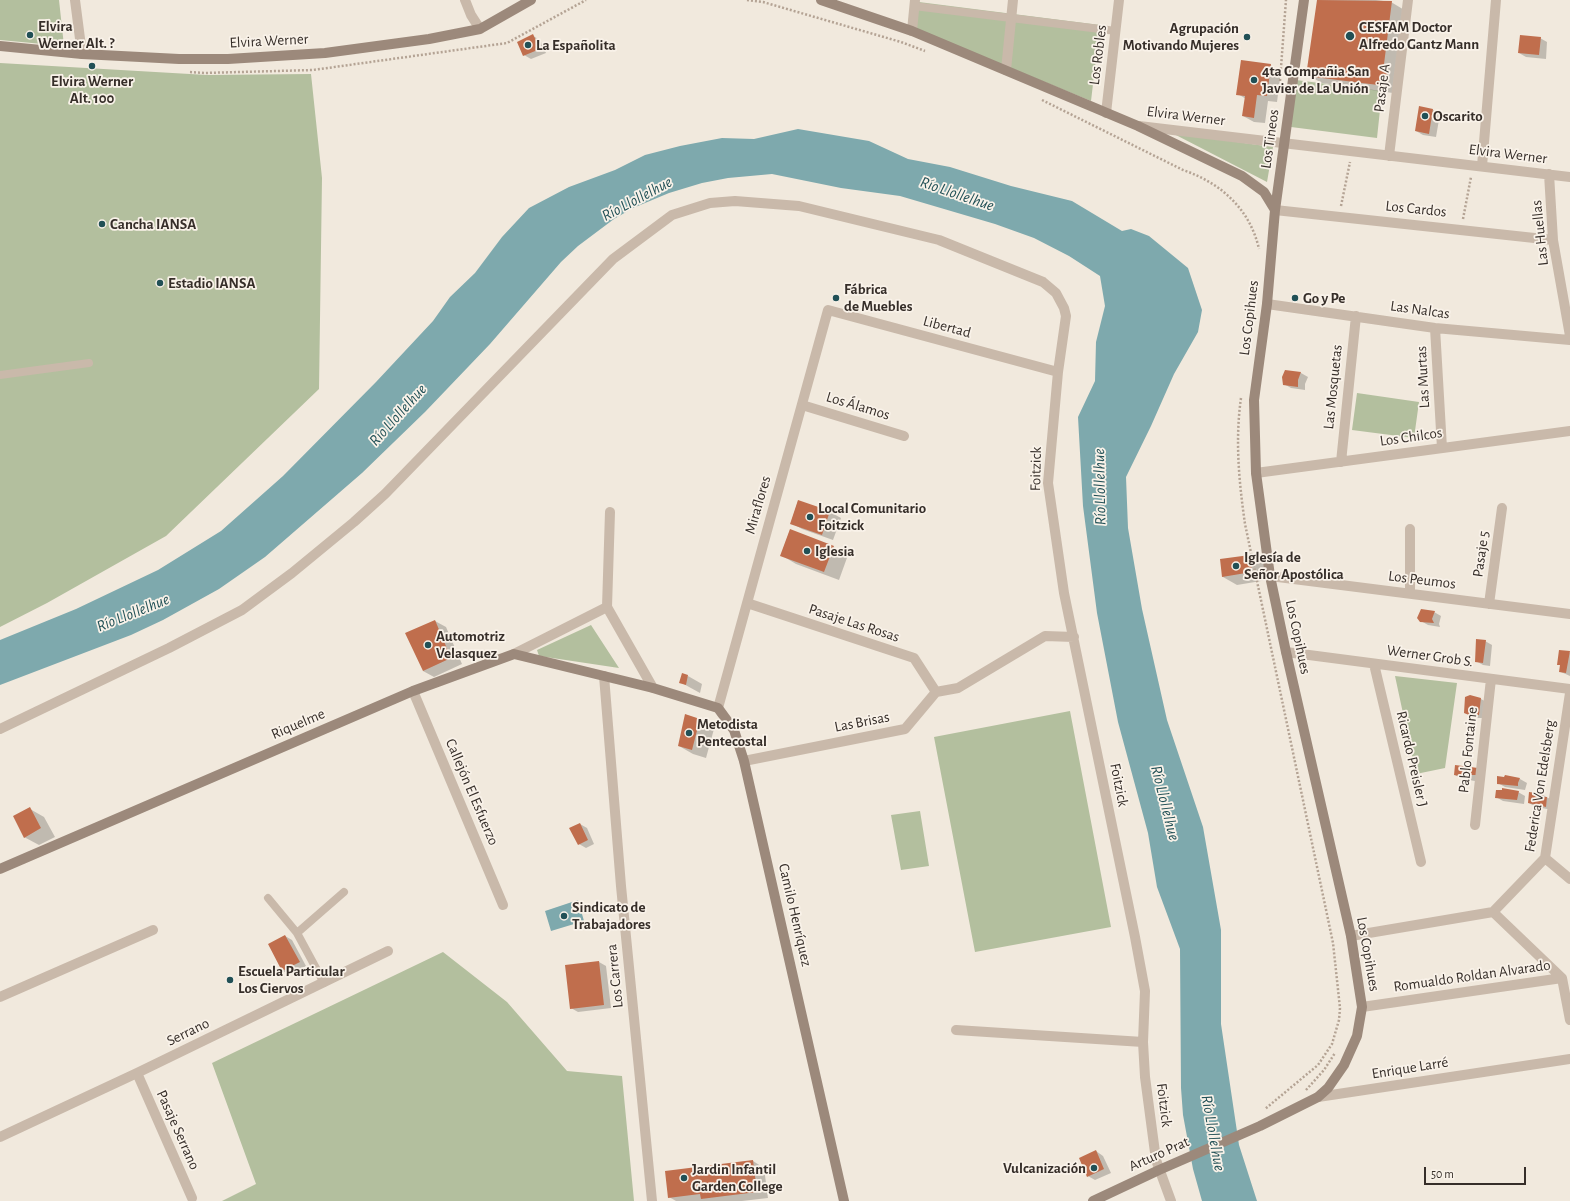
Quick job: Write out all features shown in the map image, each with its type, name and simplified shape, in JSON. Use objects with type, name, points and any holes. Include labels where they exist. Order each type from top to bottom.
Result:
[{"type":"main road","name":"Elvira Werner","points":[[0,46],[82,54],[179,59],[276,56],[377,47],[480,29],[531,0]]},
{"type":"main road","name":"Elvira Werner","points":[[821,0],[912,31],[1138,126]]},
{"type":"main road","name":"Los Tineos","points":[[1275,210],[1304,0]]},
{"type":"main road","points":[[1138,126],[1242,176],[1264,192],[1275,210]]},
{"type":"main road","name":"Los Copihues","points":[[1275,210],[1266,304],[1254,400],[1256,473],[1270,576],[1351,936],[1362,1007],[1357,1036],[1349,1056],[1337,1077],[1318,1097]]},
{"type":"main road","points":[[514,654],[653,688],[718,708]]},
{"type":"main road","name":"Riquelme","points":[[0,869],[413,691],[514,654]]},
{"type":"main road","name":"Camilo Henríquez","points":[[718,708],[734,730],[744,761],[844,1201]]},
{"type":"main road","name":"Enrique Larré","points":[[1260,1126],[1318,1097]]},
{"type":"main road","name":"Arturo Prat","points":[[1093,1201],[1162,1168],[1260,1126]]},
{"type":"street","points":[[74,0],[82,54]]},
{"type":"street","points":[[465,0],[480,29]]},
{"type":"street","points":[[1006,70],[1013,0]]},
{"type":"street","name":"Los Robles","points":[[1106,113],[1119,0]]},
{"type":"street","name":"Pasaje A","points":[[1389,156],[1408,0]]},
{"type":"street","points":[[1477,166],[1496,0]]},
{"type":"street","points":[[912,31],[914,3]]},
{"type":"street","name":"Elvira Werner","points":[[1138,126],[1570,177]]},
{"type":"street","name":"Las Huellas","points":[[1549,174],[1553,240],[1566,284],[1570,336]]},
{"type":"street","name":"Foitzick","points":[[0,729],[170,648],[242,610],[292,573],[354,522],[385,494],[613,259],[672,215],[710,203],[735,201],[799,206],[939,240],[1043,282],[1050,287],[1061,300],[1066,316],[1058,372],[1048,483],[1064,593],[1145,991],[1143,1042],[1146,1085],[1156,1160],[1162,1168],[1171,1201]]},
{"type":"street","name":"Los Cardos","points":[[1275,210],[1553,240]]},
{"type":"street","name":"Las Nalcas","points":[[1266,304],[1435,328],[1570,340]]},
{"type":"street","name":"Libertad","points":[[828,310],[1058,372]]},
{"type":"street","name":"Miraflores","points":[[718,708],[828,310]]},
{"type":"street","name":"Las Mosquetas","points":[[1340,462],[1356,316]]},
{"type":"street","name":"Las Murtas","points":[[1435,328],[1442,448]]},
{"type":"street","name":"Los Álamos","points":[[802,405],[904,436]]},
{"type":"street","name":"Los Chilcos","points":[[1256,473],[1570,431]]},
{"type":"street","name":"Pasaje 5","points":[[1489,604],[1502,508]]},
{"type":"street","points":[[610,512],[607,607],[653,688]]},
{"type":"street","points":[[1410,529],[1410,594]]},
{"type":"street","name":"Los Peumos","points":[[1270,576],[1570,614]]},
{"type":"street","name":"Pasaje Las Rosas","points":[[747,604],[914,658],[936,692]]},
{"type":"street","name":"Riquelme","points":[[514,654],[607,607]]},
{"type":"street","points":[[936,692],[958,688],[1045,636],[1074,637]]},
{"type":"street","name":"Werner Grob S.","points":[[1286,652],[1570,689]]},
{"type":"street","name":"Ricardo Preisler J","points":[[1374,664],[1421,862]]},
{"type":"street","name":"Los Carrera","points":[[604,676],[622,894],[652,1201]]},
{"type":"street","name":"Pablo Fontaine","points":[[1475,825],[1491,679]]},
{"type":"street","name":"Callejón El Esfuerzo","points":[[413,691],[503,905]]},
{"type":"street","name":"Las Brisas","points":[[744,761],[905,729],[936,692]]},
{"type":"street","name":"Federica Von Edelsberg","points":[[1493,912],[1545,858],[1570,693]]},
{"type":"street","points":[[1545,858],[1570,880]]},
{"type":"street","points":[[1351,936],[1493,912],[1562,978],[1570,1020]]},
{"type":"street","points":[[0,997],[153,930]]},
{"type":"street","name":"Serrano","points":[[0,1137],[137,1073],[388,951]]},
{"type":"street","name":"Romualdo Roldan Alvarado","points":[[1362,1007],[1562,978]]},
{"type":"street","points":[[956,1030],[1143,1042]]},
{"type":"street","name":"Enrique Larré","points":[[1318,1097],[1570,1059]]},
{"type":"street","name":"Pasaje Serrano","points":[[137,1073],[192,1198]]},
{"type":"lane","points":[[914,3],[1011,18],[1116,31]]},
{"type":"lane","points":[[0,376],[89,363]]},
{"type":"lane","points":[[297,934],[344,892]]},
{"type":"lane","points":[[268,898],[297,934],[324,983]]},
{"type":"path","points":[[747,0],[763,2],[894,40],[931,53]]},
{"type":"path","points":[[1036,97],[1183,170],[1206,179],[1217,186],[1231,198],[1244,214],[1252,227],[1261,256]]},
{"type":"path","points":[[1339,216],[1352,151]]},
{"type":"path","points":[[1462,229],[1477,166]]},
{"type":"path","points":[[1242,395],[1238,443],[1241,492],[1245,524],[1250,555],[1333,943],[1340,1008],[1336,1032],[1326,1054],[1308,1074],[1264,1110]]},
{"type":"green space","points":[[0,0],[59,0],[64,46],[0,40]]},
{"type":"green space","points":[[911,1],[1100,25],[1091,101],[908,26]]},
{"type":"green space","name":"Estadio IANSA","points":[[0,63],[207,75],[311,74],[322,178],[319,389],[166,536],[47,603],[0,627]]},
{"type":"green space","points":[[1296,80],[1382,91],[1377,138],[1291,127]]},
{"type":"green space","points":[[1172,133],[1273,147],[1267,182]]},
{"type":"green space","points":[[1357,393],[1419,402],[1414,438],[1352,430]]},
{"type":"green space","points":[[591,625],[619,668],[539,656],[537,650]]},
{"type":"green space","points":[[1395,676],[1457,683],[1445,768],[1416,774]]},
{"type":"green space","points":[[1070,711],[1111,927],[975,952],[934,737]]},
{"type":"green space","points":[[920,811],[929,866],[901,870],[891,815]]},
{"type":"green space","points":[[443,952],[507,1002],[567,1071],[622,1076],[634,1201],[222,1201],[256,1184],[212,1063]]},
{"type":"water","name":"Río Llollelhue","points":[[798,129],[869,141],[908,159],[950,167],[1011,186],[1072,201],[1122,231],[1131,229],[1149,236],[1188,268],[1202,310],[1198,332],[1174,374],[1126,477],[1128,528],[1142,609],[1167,720],[1203,827],[1221,930],[1221,1024],[1239,1145],[1257,1201],[1202,1201],[1193,1169],[1183,1115],[1181,1088],[1180,949],[1157,887],[1148,833],[1118,722],[1097,613],[1083,506],[1078,417],[1095,381],[1096,342],[1105,306],[1100,276],[1069,256],[1034,238],[995,224],[900,196],[841,188],[772,174],[728,178],[702,183],[669,193],[633,208],[614,219],[578,246],[561,262],[490,344],[425,412],[362,473],[265,557],[219,589],[163,620],[131,635],[0,685],[0,640],[76,609],[158,570],[221,531],[283,476],[376,382],[433,321],[450,297],[475,273],[502,237],[529,208],[569,187],[615,170],[645,155],[680,146],[722,138],[754,139]]},
{"type":"water","name":"Sindicato de Trabajadores","points":[[578,900],[584,921],[551,931],[545,911]]},
{"type":"building","name":"CESFAM Doctor Alfredo Gantz Mann","points":[[1317,0],[1392,1],[1383,72],[1388,72],[1386,86],[1306,76]]},
{"type":"building","name":"La Españolita","points":[[533,34],[540,49],[523,56],[517,42]]},
{"type":"building","points":[[1520,35],[1541,37],[1539,55],[1518,53]]},
{"type":"building","name":"4ta Compañia San Javier de La Unión","points":[[1241,60],[1271,64],[1267,96],[1257,95],[1254,118],[1242,116],[1245,96],[1236,95]]},
{"type":"building","name":"Oscarito","points":[[1419,106],[1433,109],[1429,134],[1415,131]]},
{"type":"building","points":[[1285,370],[1301,372],[1298,380],[1298,387],[1283,385],[1282,377]]},
{"type":"building","name":"Local Comunitario Foitzick","points":[[798,500],[830,511],[822,535],[790,524]]},
{"type":"building","name":"Iglesia","points":[[790,529],[834,546],[824,572],[780,556]]},
{"type":"building","name":"Iglesía de Señor Apostólica","points":[[1250,555],[1252,572],[1222,577],[1220,559]]},
{"type":"building","points":[[1421,609],[1435,611],[1432,619],[1434,623],[1420,622],[1417,618]]},
{"type":"building","name":"Automotriz Velasquez","points":[[435,620],[451,658],[423,671],[405,633]]},
{"type":"building","points":[[1476,639],[1486,640],[1483,663],[1475,662]]},
{"type":"building","points":[[1559,650],[1570,651],[1566,673],[1559,672],[1560,665],[1557,665]]},
{"type":"building","points":[[682,673],[688,675],[686,685],[679,683]]},
{"type":"building","points":[[1470,695],[1481,698],[1479,715],[1469,715],[1464,713],[1465,697]]},
{"type":"building","name":"Metodista Pentecostal","points":[[685,714],[700,719],[692,750],[678,746]]},
{"type":"building","points":[[1455,765],[1478,768],[1476,775],[1469,775],[1469,778],[1454,775]]},
{"type":"building","points":[[1505,775],[1520,778],[1518,786],[1497,784],[1497,776],[1504,777]]},
{"type":"building","points":[[1502,788],[1519,791],[1517,800],[1495,798],[1496,790],[1502,790]]},
{"type":"building","points":[[1529,792],[1543,794],[1543,797],[1547,797],[1546,807],[1528,803]]},
{"type":"building","points":[[30,807],[41,828],[24,838],[13,816]]},
{"type":"building","points":[[580,823],[588,840],[578,845],[569,828]]},
{"type":"building","points":[[285,935],[300,962],[282,971],[268,944]]},
{"type":"building","points":[[599,961],[604,1005],[570,1009],[565,965]]},
{"type":"building","points":[[1096,1150],[1104,1169],[1087,1177],[1079,1158]]},
{"type":"building","points":[[753,1160],[757,1192],[701,1199],[700,1194],[668,1198],[665,1171]]},
{"type":"place","name":"Elvira Werner Alt. ?","points":[[30,35]]},
{"type":"place","name":"CESFAM Doctor Alfredo Gantz Mann","points":[[1350,36]]},
{"type":"place","name":"Agrupación Motivando Mujeres","points":[[1247,37]]},
{"type":"place","name":"La Españolita","points":[[528,45]]},
{"type":"place","name":"Elvira Werner Alt. 100","points":[[92,66]]},
{"type":"place","name":"4ta Compañia San Javier de La Unión","points":[[1254,80]]},
{"type":"place","name":"Oscarito","points":[[1425,116]]},
{"type":"place","name":"Cancha IANSA","points":[[102,224]]},
{"type":"place","name":"Estadio IANSA","points":[[160,283]]},
{"type":"place","name":"Fábrica de Muebles","points":[[836,298]]},
{"type":"place","name":"Go y Pe","points":[[1295,298]]},
{"type":"place","name":"Local Comunitario Foitzick","points":[[810,517]]},
{"type":"place","name":"Iglesia","points":[[807,551]]},
{"type":"place","name":"Iglesía de Señor Apostólica","points":[[1236,566]]},
{"type":"place","name":"Automotriz Velasquez","points":[[428,645]]},
{"type":"place","name":"Metodista Pentecostal","points":[[689,733]]},
{"type":"place","name":"Sindicato de Trabajadores","points":[[564,916]]},
{"type":"place","name":"Escuela Particular Los Ciervos","points":[[230,980]]},
{"type":"place","name":"Vulcanización","points":[[1094,1168]]},
{"type":"place","name":"Jardin Infantil Garden College","points":[[684,1178]]}]
